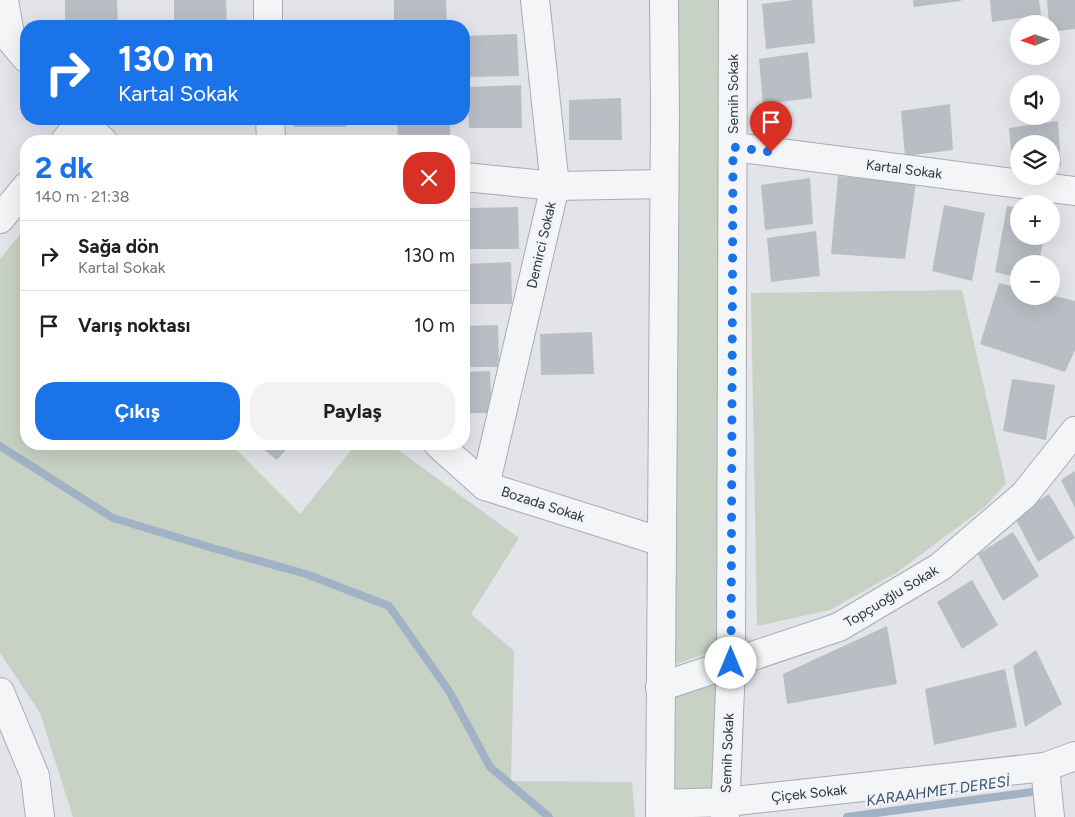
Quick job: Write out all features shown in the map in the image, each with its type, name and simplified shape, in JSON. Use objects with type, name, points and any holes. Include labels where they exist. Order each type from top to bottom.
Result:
[{"type":"street","points":[[4,0],[11,40],[20,51]]},
{"type":"street","points":[[268,0],[268,20]]},
{"type":"street","name":"Demirci Sokak","points":[[486,486],[555,186],[535,0]]},
{"type":"street","points":[[661,813],[664,0]]},
{"type":"street","name":"Semih Sokak","points":[[723,812],[731,663],[733,0]]},
{"type":"street","points":[[75,127],[91,135]]},
{"type":"street","name":"Kartal Sokak","points":[[733,147],[1075,191]]},
{"type":"street","points":[[470,178],[555,186],[664,184]]},
{"type":"street","points":[[0,218],[20,194]]},
{"type":"street","name":"Topçuoğlu Sokak","points":[[660,688],[839,627],[940,567],[1024,495],[1075,431]]},
{"type":"street","name":"Bozada Sokak","points":[[445,450],[486,486],[662,542]]},
{"type":"street","points":[[0,692],[35,776],[40,817]]},
{"type":"street","name":"Çiçek Sokak","points":[[661,813],[694,802],[723,812],[1045,767],[1075,756]]},
{"type":"street","points":[[1045,767],[1050,817]]},
{"type":"green space","points":[[678,0],[720,0],[718,649],[674,665]]},
{"type":"green space","points":[[20,234],[20,450],[237,450],[300,514],[351,450],[398,450],[519,538],[471,614],[514,651],[511,781],[632,782],[635,817],[73,817],[40,713],[0,653],[0,259]]},
{"type":"green space","points":[[962,290],[1006,483],[985,507],[896,573],[830,610],[757,626],[751,293]]},
{"type":"green space","points":[[718,685],[715,790],[672,795],[673,694]]},
{"type":"building","points":[[65,0],[117,0],[118,20],[65,20]]},
{"type":"building","points":[[174,0],[226,0],[227,20],[174,20]]},
{"type":"building","points":[[394,0],[446,0],[447,20],[394,20]]},
{"type":"building","points":[[812,0],[815,43],[766,49],[762,4]]},
{"type":"building","points":[[913,0],[961,0],[961,1],[914,7]]},
{"type":"building","points":[[990,0],[1039,0],[1041,15],[1010,15],[1010,19],[992,22]]},
{"type":"building","points":[[1047,0],[1075,0],[1075,29],[1060,31],[1060,15],[1048,15]]},
{"type":"building","points":[[517,34],[519,76],[470,77],[470,36]]},
{"type":"building","points":[[808,52],[812,98],[763,104],[759,59]]},
{"type":"building","points":[[521,85],[522,128],[469,128],[470,87]]},
{"type":"building","points":[[621,98],[622,140],[569,140],[569,100]]},
{"type":"building","points":[[950,104],[953,150],[905,156],[901,111]]},
{"type":"building","points":[[294,125],[346,125],[346,127],[294,127]]},
{"type":"building","points":[[397,125],[450,125],[450,135],[398,135]]},
{"type":"building","points":[[1030,125],[1058,125],[1059,135],[1010,135],[1010,139],[1009,128]]},
{"type":"building","points":[[838,176],[916,183],[905,259],[831,254]]},
{"type":"building","points":[[810,178],[813,224],[765,230],[761,185]]},
{"type":"building","points":[[944,205],[985,213],[972,281],[932,271]]},
{"type":"building","points":[[1007,206],[1010,206],[1010,245],[1042,245],[1041,255],[1010,255],[1010,276],[995,272]]},
{"type":"building","points":[[518,207],[519,249],[470,249],[470,208]]},
{"type":"building","points":[[816,231],[820,276],[771,282],[767,238]]},
{"type":"building","points":[[511,262],[512,304],[470,304],[470,264]]},
{"type":"building","points":[[999,283],[1010,286],[1010,305],[1060,305],[1060,297],[1075,301],[1075,350],[1065,372],[980,344]]},
{"type":"building","points":[[498,325],[499,367],[470,367],[470,326]]},
{"type":"building","points":[[592,332],[594,374],[541,375],[540,334]]},
{"type":"building","points":[[490,371],[492,413],[470,413],[470,372]]},
{"type":"building","points":[[1012,379],[1055,385],[1046,440],[1003,431]]},
{"type":"building","points":[[264,450],[286,450],[277,460]]},
{"type":"building","points":[[1075,471],[1075,508],[1061,480]]},
{"type":"building","points":[[1049,494],[1075,538],[1038,562],[1014,516]]},
{"type":"building","points":[[1013,532],[1039,576],[1003,601],[978,554]]},
{"type":"building","points":[[972,580],[998,625],[962,649],[937,602]]},
{"type":"building","points":[[887,626],[897,684],[787,704],[783,674]]},
{"type":"building","points":[[1036,650],[1062,704],[1025,727],[1013,666]]},
{"type":"building","points":[[1005,669],[1017,727],[934,745],[925,689]]},
{"type":"waterway","points":[[0,446],[113,518],[306,574],[389,606],[449,691],[490,767],[549,817]]},
{"type":"waterway","name":"KARAAHMET DERESİ","points":[[847,817],[1032,792]]},
{"type":"route","points":[[731,663],[733,147],[771,152]]}]
